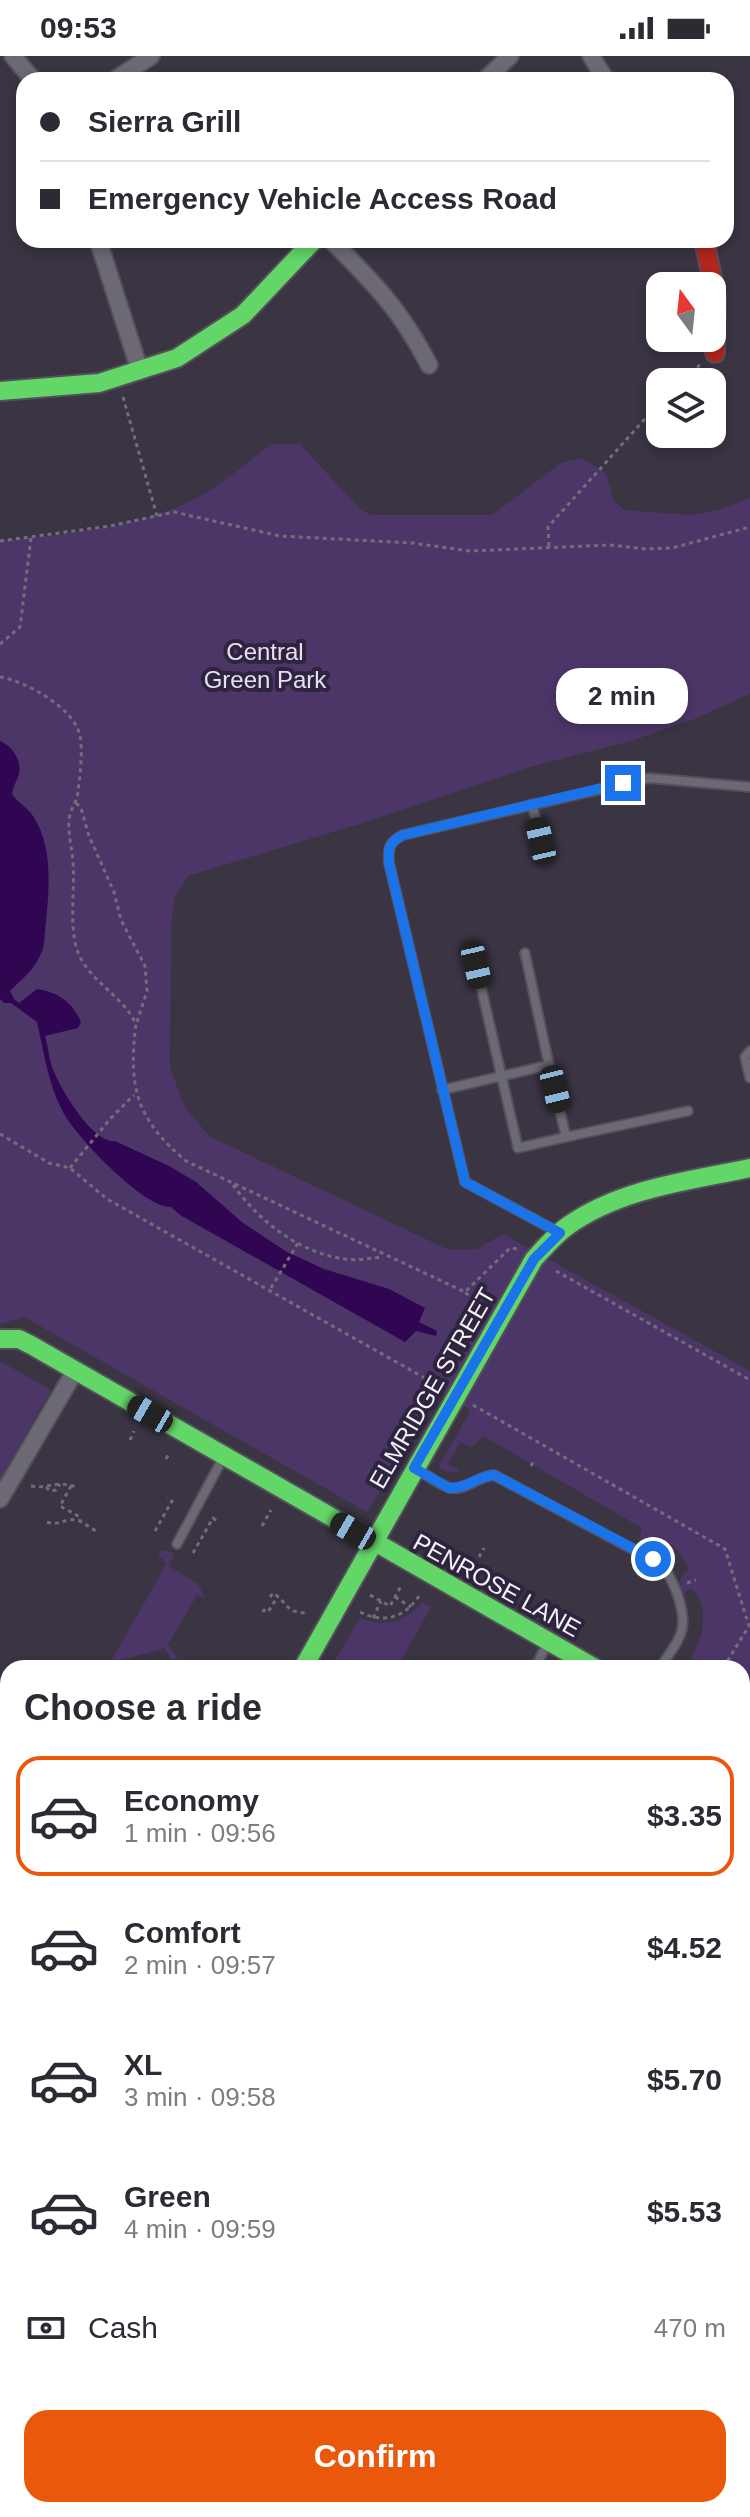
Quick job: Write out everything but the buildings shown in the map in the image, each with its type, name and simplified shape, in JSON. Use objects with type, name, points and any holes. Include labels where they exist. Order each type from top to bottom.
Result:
[{"type":"street","points":[[13,56],[26,72]]},
{"type":"street","points":[[127,72],[151,56]]},
{"type":"street","points":[[493,72],[510,56]]},
{"type":"street","points":[[101,248],[140,371]]},
{"type":"street","points":[[0,391],[99,383],[177,358],[243,315],[306,248]]},
{"type":"street","points":[[339,248],[387,296],[406,321],[429,365]]},
{"type":"street","points":[[706,248],[716,296],[718,332],[715,353]]},
{"type":"street","name":"ELMRIDGE STREET","points":[[307,1660],[456,1396],[528,1255],[598,1208],[637,1194],[750,1168]]},
{"type":"street","name":"PENROSE LANE","points":[[0,1339],[19,1339],[581,1660]]},
{"type":"street","points":[[0,1499],[75,1371]]},
{"type":"lane","points":[[560,1233],[465,1182],[388,848],[393,840],[403,835],[649,778],[750,787]]},
{"type":"lane","points":[[532,804],[541,841]]},
{"type":"lane","points":[[525,953],[566,1137]]},
{"type":"lane","points":[[476,965],[518,1148],[688,1111]]},
{"type":"lane","points":[[750,1051],[745,1057],[750,1078]]},
{"type":"lane","points":[[442,1090],[549,1065]]},
{"type":"lane","points":[[177,1544],[224,1456]]},
{"type":"lane","points":[[414,1468],[449,1488],[494,1475],[662,1565],[668,1572],[684,1618],[683,1629],[665,1660]]},
{"type":"lane","points":[[539,1660],[549,1641]]},
{"type":"path","points":[[696,368],[715,353]]},
{"type":"path","points":[[118,378],[157,516]]},
{"type":"path","points":[[549,546],[548,527],[646,418]]},
{"type":"path","points":[[0,541],[174,512],[280,536],[412,543],[470,551],[610,545],[672,548],[750,527]]},
{"type":"path","points":[[0,644],[20,627],[31,538]]},
{"type":"path","points":[[0,677],[17,680],[45,696],[76,725],[80,736],[76,803],[71,808],[69,830],[75,945],[87,968],[121,1001],[136,1024]]},
{"type":"path","points":[[76,803],[81,808],[89,836],[111,883],[121,920],[145,966],[147,991],[136,1024],[132,1061],[135,1094],[146,1115],[174,1150],[186,1161],[491,1305]]},
{"type":"path","points":[[70,1168],[135,1094]]},
{"type":"path","points":[[0,1134],[49,1163],[70,1168],[107,1199],[725,1549],[749,1626],[728,1660]]},
{"type":"path","points":[[231,1181],[247,1205],[283,1235],[298,1243],[346,1260],[385,1256]]},
{"type":"path","points":[[270,1289],[298,1243]]},
{"type":"path","points":[[465,1292],[510,1248],[528,1255]]},
{"type":"path","points":[[556,1271],[750,1380]]},
{"type":"path","points":[[130,1440],[134,1431]]},
{"type":"path","points":[[166,1459],[170,1452]]},
{"type":"path","points":[[531,1466],[535,1459]]},
{"type":"path","points":[[31,1486],[46,1487],[60,1483],[74,1486],[60,1506],[80,1517],[80,1521]]},
{"type":"path","points":[[155,1531],[172,1501],[167,1498]]},
{"type":"path","points":[[262,1526],[271,1510]]},
{"type":"path","points":[[47,1522],[57,1524],[71,1518],[96,1531]]},
{"type":"path","points":[[193,1553],[213,1518],[217,1521]]},
{"type":"path","points":[[479,1557],[484,1548]]},
{"type":"path","points":[[687,1583],[696,1580]]},
{"type":"path","points":[[370,1595],[390,1606],[401,1586]]},
{"type":"path","points":[[270,1597],[273,1593],[288,1609],[308,1613]]},
{"type":"path","points":[[263,1612],[268,1612],[278,1596]]},
{"type":"path","points":[[360,1612],[373,1618],[390,1618],[411,1607],[419,1596]]},
{"type":"path","points":[[395,1597],[411,1607]]},
{"type":"path","points":[[373,1618],[381,1601]]},
{"type":"green space","name":"Central Green Park","points":[[271,444],[300,444],[361,510],[371,515],[492,515],[561,463],[582,458],[606,473],[613,500],[624,510],[691,515],[718,510],[750,498],[750,694],[694,719],[631,741],[530,767],[356,825],[188,876],[174,898],[171,928],[170,1067],[184,1106],[209,1136],[449,1250],[477,1249],[503,1234],[750,1371],[750,1660],[690,1660],[700,1639],[702,1606],[691,1589],[683,1594],[680,1580],[689,1570],[669,1543],[651,1537],[651,1545],[646,1547],[639,1540],[642,1528],[483,1436],[472,1447],[460,1442],[448,1464],[460,1471],[453,1473],[438,1468],[471,1410],[436,1389],[369,1510],[365,1511],[24,1317],[0,1324],[0,540],[92,530],[138,520],[180,506],[227,478]]},
{"type":"green space","points":[[0,1361],[51,1390],[0,1479]]},
{"type":"green space","points":[[162,1550],[174,1553],[169,1566],[198,1584],[205,1598],[197,1595],[168,1645],[178,1658],[171,1660],[165,1648],[112,1660],[167,1563],[158,1556]]},
{"type":"green space","points":[[422,1602],[431,1607],[401,1660],[335,1660],[360,1618],[386,1623],[408,1615]]},
{"type":"shaded area","points":[[0,741],[12,750],[17,759],[20,769],[12,794],[31,813],[40,830],[49,878],[42,952],[31,970],[10,991],[19,1003],[37,989],[51,993],[64,999],[78,1015],[81,1022],[78,1028],[45,1036],[56,1076],[78,1113],[106,1140],[115,1141],[169,1166],[196,1182],[243,1223],[287,1252],[324,1269],[389,1289],[425,1308],[419,1322],[437,1331],[436,1336],[416,1331],[405,1342],[180,1215],[171,1207],[145,1197],[98,1156],[73,1128],[55,1095],[37,1022],[11,1003],[0,999]]},
{"type":"traffic: fast","points":[[0,391],[99,383],[177,358],[243,315],[306,248]]},
{"type":"traffic: fast","points":[[308,1660],[534,1259],[569,1225],[611,1202],[680,1182],[750,1168]]},
{"type":"traffic: fast","points":[[0,1339],[19,1339],[31,1345],[581,1660]]},
{"type":"traffic: jam","points":[[706,248],[716,296],[715,353]]},
{"type":"route","points":[[623,783],[403,835],[393,840],[388,848],[465,1182],[560,1233],[534,1259],[414,1468],[449,1488],[494,1475],[653,1559]]}]
